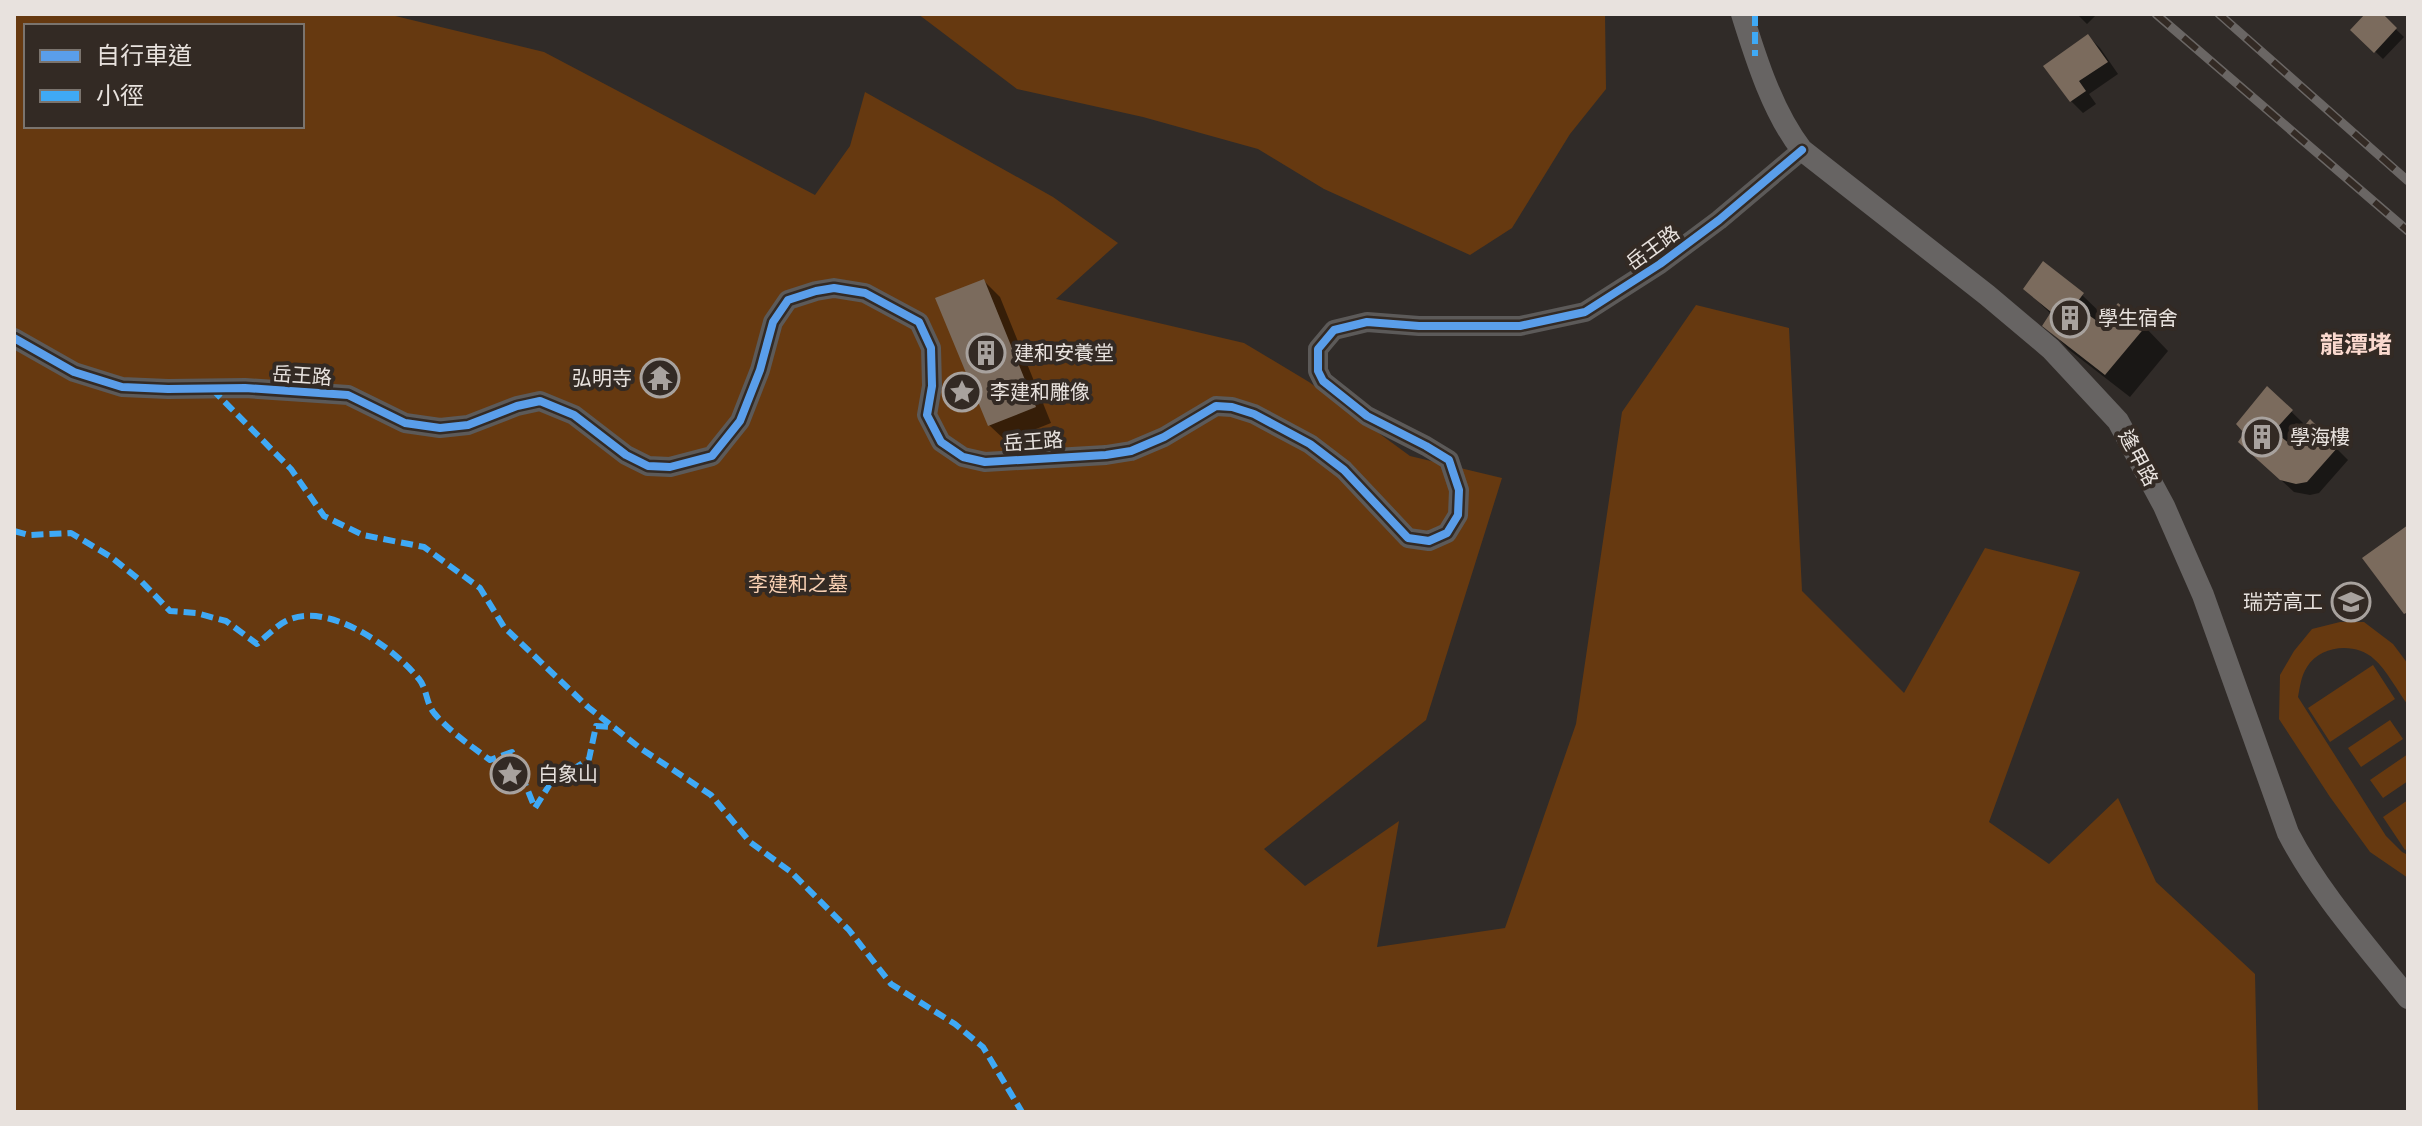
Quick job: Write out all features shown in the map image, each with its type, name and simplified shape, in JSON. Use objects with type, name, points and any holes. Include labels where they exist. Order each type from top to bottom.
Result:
[{"type":"main road","name":"逢甲路","points":[[1742,14],[1761,69],[1790,135],[1802,150],[2051,349],[2118,421],[2164,506],[2203,595],[2288,833],[2300,857],[2408,998]]},
{"type":"street","name":"岳王路","points":[[14,338],[74,372],[122,387],[245,388],[348,395],[405,423],[440,428],[468,425],[517,406],[540,401],[574,415],[626,455],[648,466],[670,467],[712,456],[740,421],[760,370],[773,322],[788,300],[834,288],[865,293],[919,322],[931,348],[932,386],[927,415],[941,442],[963,457],[985,462],[1131,451],[1164,437],[1216,406],[1232,407],[1254,414],[1310,444],[1344,470],[1408,538],[1429,541],[1447,533],[1458,515],[1459,490],[1449,460],[1367,416],[1323,381],[1318,371],[1318,349],[1334,330],[1367,322],[1419,326],[1520,326],[1585,312],[1660,264],[1719,220],[1802,150]]},
{"type":"green space","name":"李建和之墓","points":[[14,14],[387,14],[544,52],[815,195],[850,146],[865,92],[1053,197],[1118,243],[1056,299],[1244,343],[1309,382],[1410,456],[1502,478],[1426,720],[1264,849],[1305,886],[1399,821],[1377,947],[1505,928],[1576,724],[1622,412],[1696,305],[1789,328],[1802,591],[1904,693],[1985,548],[2080,572],[1989,822],[2049,864],[2118,798],[2156,882],[2255,974],[2258,1112],[14,1112]]},
{"type":"green space","points":[[918,14],[1605,14],[1606,89],[1570,134],[1512,228],[1470,255],[1324,189],[1258,149],[1143,117],[1017,89]]},
{"type":"green space","points":[[2340,622],[2364,622],[2393,644],[2408,664],[2408,705],[2374,659],[2348,648],[2329,650],[2313,660],[2303,674],[2298,697],[2386,836],[2408,855],[2408,878],[2370,852],[2279,719],[2280,675],[2294,651],[2312,629]]},
{"type":"green space","points":[[2373,665],[2395,699],[2330,742],[2308,708]]},
{"type":"green space","points":[[2390,720],[2403,739],[2361,767],[2348,748]]},
{"type":"green space","points":[[2408,754],[2408,781],[2383,798],[2370,780]]},
{"type":"green space","points":[[2408,800],[2408,848],[2405,850],[2383,817]]},
{"type":"building","points":[[2365,14],[2383,14],[2397,28],[2374,53],[2350,30]]},
{"type":"building","points":[[2088,34],[2108,62],[2079,81],[2086,91],[2070,102],[2043,66]]},
{"type":"building","name":"學生宿舍","points":[[2043,261],[2084,293],[2075,305],[2101,324],[2118,303],[2146,326],[2105,375],[2042,326],[2051,312],[2023,289]]},
{"type":"building","name":"建和安養堂","points":[[984,279],[1036,407],[988,426],[935,298]]},
{"type":"building","name":"學海樓","points":[[2267,386],[2293,410],[2274,431],[2290,444],[2310,419],[2338,447],[2307,482],[2296,484],[2280,480],[2238,442],[2244,433],[2236,424]]},
{"type":"building","points":[[2408,525],[2408,612],[2404,614],[2362,558]]},
{"type":"railway","points":[[2156,14],[2408,231]]},
{"type":"railway","points":[[2219,14],[2408,181]]},
{"type":"marked path","points":[[1755,14],[1755,56]]},
{"type":"marked path","points":[[212,389],[291,469],[324,516],[363,535],[424,547],[480,588],[504,627],[588,707],[640,748],[711,795],[750,842],[791,872],[849,930],[891,984],[955,1024],[983,1047],[1022,1112]]},
{"type":"marked path","points":[[14,531],[29,535],[71,533],[111,557],[141,581],[170,611],[196,613],[226,621],[257,644],[282,623],[303,616],[321,617],[359,630],[408,667],[422,683],[434,713],[460,738],[490,760],[512,752],[535,808],[550,784],[589,759],[596,726],[614,727]]},
{"type":"cycle path","points":[[14,338],[74,372],[122,387],[245,388],[348,395],[405,423],[440,428],[468,425],[517,406],[540,401],[574,415],[626,455],[648,466],[670,467],[712,456],[740,421],[760,370],[773,322],[788,300],[834,288],[865,293],[919,322],[931,348],[932,386],[927,415],[941,442],[963,457],[985,462],[1131,451],[1164,437],[1216,406],[1232,407],[1254,414],[1310,444],[1344,470],[1408,538],[1429,541],[1447,533],[1458,515],[1459,490],[1449,460],[1367,416],[1323,381],[1318,371],[1318,349],[1334,330],[1367,322],[1419,326],[1520,326],[1585,312],[1660,264],[1719,220],[1802,150]]},
{"type":"place","name":"學生宿舍","points":[[2070,318]]},
{"type":"place","name":"建和安養堂","points":[[986,353]]},
{"type":"place","name":"弘明寺","points":[[660,378]]},
{"type":"place","name":"李建和雕像","points":[[962,392]]},
{"type":"place","name":"學海樓","points":[[2262,437]]},
{"type":"place","name":"瑞芳高工","points":[[2351,602]]},
{"type":"place","name":"白象山","points":[[510,774]]},
{"type":"district","name":"龍潭堵","points":[[2356,345]]}]
